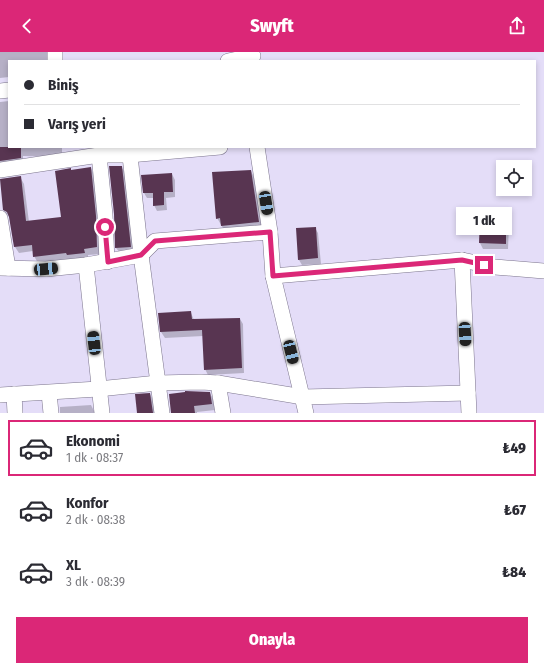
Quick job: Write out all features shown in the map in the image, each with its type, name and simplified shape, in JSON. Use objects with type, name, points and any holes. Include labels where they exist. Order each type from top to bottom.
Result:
[{"type":"street","points":[[233,60],[253,56]]},
{"type":"street","points":[[0,170],[129,151],[197,148]]},
{"type":"street","points":[[257,148],[270,232],[273,276],[306,413]]},
{"type":"street","points":[[129,151],[162,413]]},
{"type":"street","points":[[99,155],[108,262]]},
{"type":"street","points":[[0,218],[4,268],[46,269],[86,266],[141,255],[155,241],[270,232]]},
{"type":"street","points":[[273,276],[462,260],[495,267],[544,271]]},
{"type":"street","points":[[462,260],[469,413]]},
{"type":"street","points":[[86,266],[98,389],[102,413]]},
{"type":"street","points":[[14,413],[7,395],[98,389],[158,383],[218,383],[303,397],[468,393]]},
{"type":"street","points":[[218,383],[223,413]]},
{"type":"street","points":[[49,392],[51,413]]},
{"type":"building","points":[[0,147],[21,148],[21,158],[0,161]]},
{"type":"building","points":[[109,166],[122,166],[131,247],[115,248],[114,214]]},
{"type":"building","points":[[91,167],[96,216],[97,247],[84,249],[85,253],[67,255],[66,253],[33,257],[32,245],[14,247],[9,217],[7,212],[3,210],[0,179],[21,176],[26,221],[61,217],[55,171],[71,168],[71,170]]},
{"type":"building","points":[[251,170],[259,222],[221,226],[220,218],[216,219],[212,172]]},
{"type":"building","points":[[172,173],[173,192],[164,192],[164,205],[153,206],[153,193],[143,193],[141,175]]},
{"type":"building","points":[[480,217],[506,217],[506,244],[479,243]]},
{"type":"building","points":[[316,227],[318,258],[298,260],[296,228]]},
{"type":"building","points":[[191,311],[192,319],[240,318],[242,368],[204,370],[202,330],[160,332],[158,313]]},
{"type":"building","points":[[185,391],[210,392],[212,404],[194,406],[195,413],[171,413],[169,394]]},
{"type":"building","points":[[150,393],[153,413],[137,413],[135,394]]},
{"type":"route","points":[[105,227],[108,262],[141,255],[155,241],[270,232],[273,276],[462,260],[484,265]]}]
